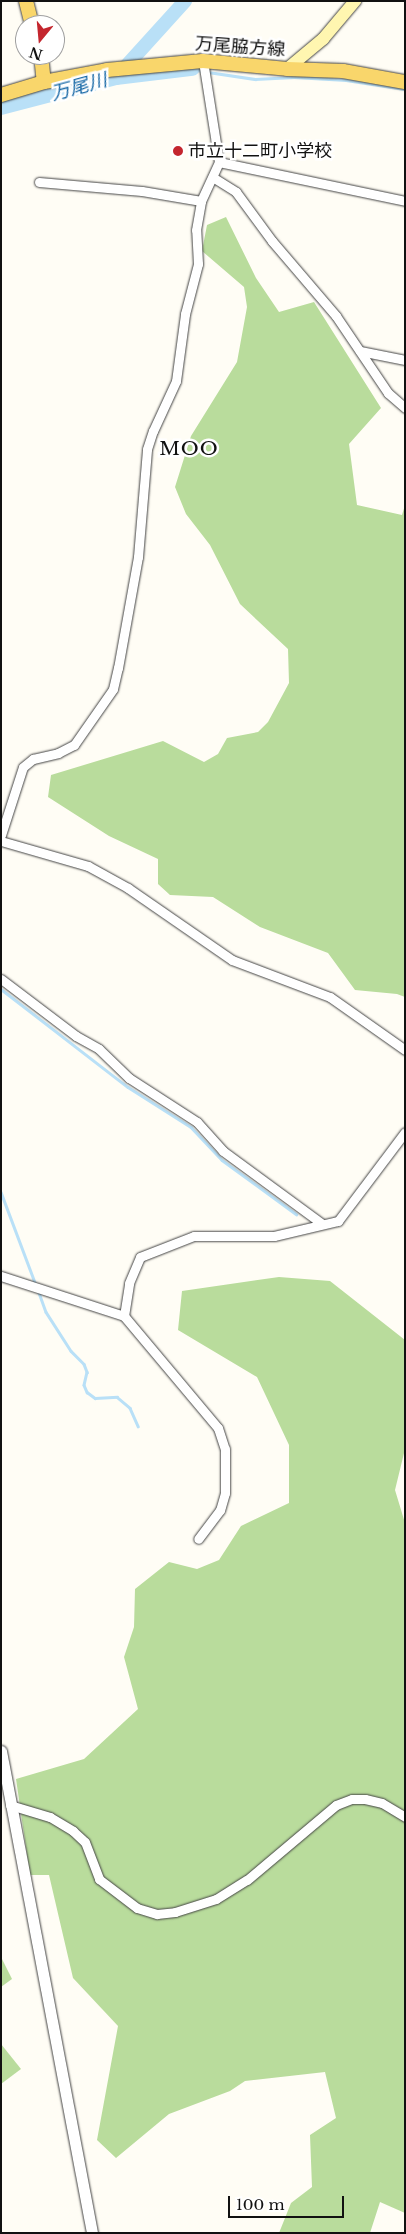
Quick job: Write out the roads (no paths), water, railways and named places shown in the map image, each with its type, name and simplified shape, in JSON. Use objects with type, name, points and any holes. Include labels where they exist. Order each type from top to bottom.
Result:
[{"type":"main road","points":[[26,1],[30,15]]},
{"type":"main road","points":[[287,70],[323,39],[355,1]]},
{"type":"main road","name":"万尾脇方線","points":[[1,95],[44,82],[141,64],[204,64],[287,70],[344,71],[405,82]]},
{"type":"main road","points":[[42,65],[44,82]]},
{"type":"street","points":[[1,835],[23,767],[33,759],[58,753],[74,744],[113,689],[138,557],[148,449],[152,431],[176,381],[185,314],[198,264],[196,230],[201,201],[214,178],[219,162],[204,64]]},
{"type":"street","points":[[219,162],[405,201]]},
{"type":"street","points":[[214,178],[236,192],[360,351],[388,393],[405,408]]},
{"type":"street","points":[[40,182],[142,191],[201,201]]},
{"type":"street","points":[[360,351],[405,360]]},
{"type":"street","points":[[1,841],[88,866],[128,888],[232,960],[330,997],[405,1050]]},
{"type":"street","points":[[1,979],[76,1036],[99,1049],[129,1078],[197,1122],[223,1151],[321,1223]]},
{"type":"street","points":[[124,1316],[129,1284],[140,1257],[160,1246],[194,1236],[274,1236],[321,1223],[338,1221],[405,1132]]},
{"type":"street","points":[[1,1276],[45,1288],[124,1316],[218,1428],[225,1449],[225,1493],[220,1510],[198,1539]]},
{"type":"street","points":[[1,1751],[92,2233]]},
{"type":"street","points":[[10,1805],[50,1817],[73,1831],[85,1842],[99,1879],[137,1908],[157,1914],[175,1912],[216,1899],[247,1880],[336,1805],[352,1799],[382,1802],[405,1817]]},
{"type":"waterway","name":"万尾川","points":[[118,75],[185,1]]},
{"type":"waterway","points":[[192,69],[202,71]]},
{"type":"waterway","name":"万尾川","points":[[1,108],[116,78],[192,69]]},
{"type":"waterway","points":[[208,72],[255,79],[294,77],[346,80],[405,89]]},
{"type":"waterway","points":[[1,989],[128,1087],[191,1127],[222,1160],[296,1214]]},
{"type":"waterway","points":[[1,1192],[36,1285]]},
{"type":"waterway","points":[[38,1290],[46,1312],[71,1351],[84,1364],[87,1372],[84,1385],[87,1392],[95,1398],[117,1397],[130,1408],[138,1426]]},
{"type":"place","name":"市立十二町小学校","points":[[178,151]]},
{"type":"district","name":"MOO","points":[[189,449]]}]
